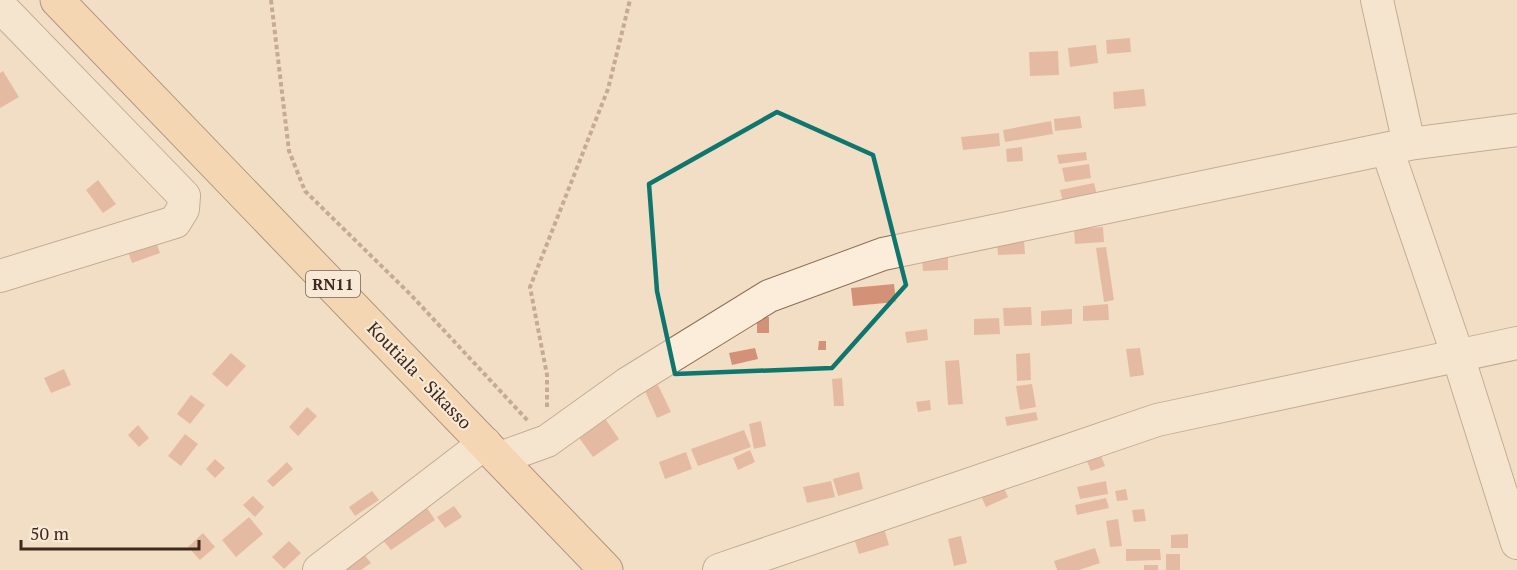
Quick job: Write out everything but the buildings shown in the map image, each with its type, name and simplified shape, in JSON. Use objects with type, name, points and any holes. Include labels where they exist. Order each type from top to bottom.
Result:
[{"type":"main road","name":"Koutiala - Sikasso","points":[[57,0],[493,450],[606,570]]},
{"type":"street","points":[[1377,0],[1398,147],[1458,356],[1517,543]]},
{"type":"street","points":[[0,6],[184,196],[183,209],[175,222],[0,276]]},
{"type":"street","points":[[319,570],[493,450],[547,441],[628,383],[769,296],[883,254],[1398,147],[1517,130]]},
{"type":"street","points":[[719,570],[1157,420],[1517,343]]},
{"type":"path","points":[[271,0],[289,152],[306,191],[411,295],[547,441]]},
{"type":"path","points":[[547,441],[547,375],[530,287],[608,89],[630,0]]},
{"type":"highlighted area","points":[[777,112],[873,155],[906,285],[832,368],[675,374],[657,291],[649,184]]}]
